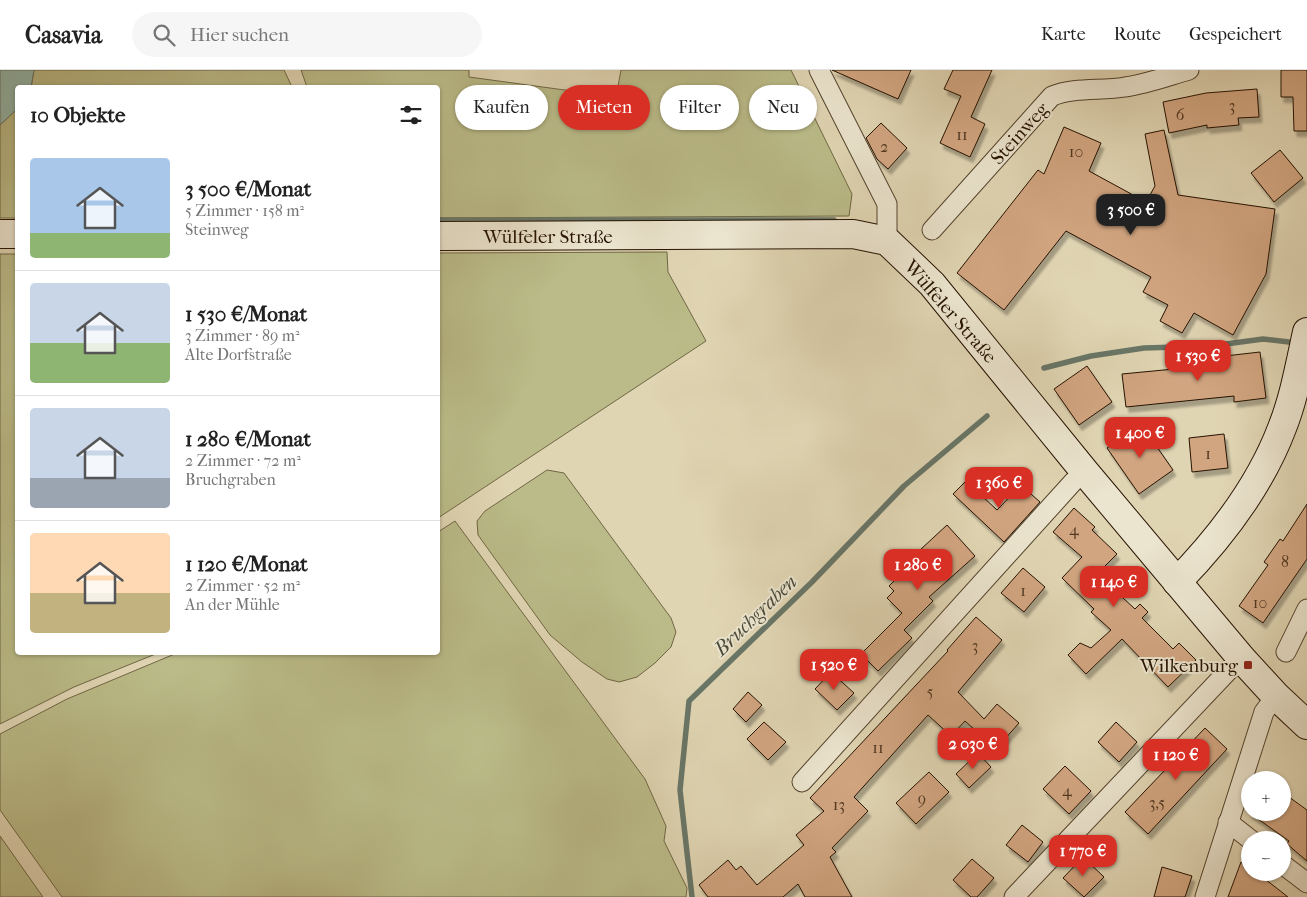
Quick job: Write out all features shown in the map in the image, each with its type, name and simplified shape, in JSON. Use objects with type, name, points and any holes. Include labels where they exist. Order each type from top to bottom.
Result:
[{"type":"main road","points":[[0,234],[15,234]]},
{"type":"main road","name":"Wülfeler Straße","points":[[440,236],[853,234],[887,241],[932,284],[1085,472],[1242,659],[1276,696],[1307,725]]},
{"type":"main road","points":[[1177,582],[1202,556],[1259,476],[1282,428],[1304,366],[1307,332]]},
{"type":"street","points":[[818,70],[887,204],[887,241]]},
{"type":"street","name":"Steinweg","points":[[932,230],[1052,96],[1063,92],[1128,87],[1189,70]]},
{"type":"street","points":[[802,782],[1066,489],[1085,472]]},
{"type":"street","points":[[1286,652],[1307,610]]},
{"type":"street","points":[[1014,897],[1229,670],[1242,659]]},
{"type":"street","points":[[1205,897],[1264,712],[1276,696]]},
{"type":"street","points":[[1228,822],[1241,832]]},
{"type":"street","points":[[1291,871],[1307,883]]},
{"type":"green space","points":[[34,70],[284,70],[291,85],[32,85]]},
{"type":"green space","points":[[301,70],[469,70],[469,77],[528,85],[455,85],[455,130],[548,130],[548,88],[558,89],[558,130],[650,130],[650,85],[618,85],[621,70],[791,70],[798,85],[749,85],[749,130],[817,130],[817,123],[852,194],[849,216],[440,218],[440,85],[306,85]]},
{"type":"green space","points":[[15,111],[15,218],[0,218],[0,125]]},
{"type":"green space","points":[[667,252],[668,272],[706,341],[440,517],[440,253]]},
{"type":"green space","points":[[0,254],[15,254],[15,655],[153,655],[74,687],[0,724]]},
{"type":"green space","points":[[547,470],[564,473],[671,618],[676,632],[671,647],[637,677],[619,682],[607,679],[582,662],[550,635],[478,535],[477,521],[485,511]]},
{"type":"green space","points":[[455,521],[645,779],[666,826],[664,841],[687,888],[686,897],[62,897],[0,810],[0,734],[67,699],[172,655],[440,655],[440,531]]},
{"type":"green space","points":[[0,836],[43,897],[0,897]]},
{"type":"water","points":[[0,70],[34,70],[31,85],[15,85],[15,111],[0,125]]},
{"type":"building","points":[[832,70],[911,70],[898,99]]},
{"type":"building","points":[[953,70],[992,70],[971,117],[985,124],[970,157],[940,143],[961,96],[944,89]]},
{"type":"building","points":[[1281,70],[1307,70],[1307,131],[1294,131],[1293,97],[1281,97]]},
{"type":"building","points":[[1257,89],[1259,117],[1238,118],[1239,125],[1207,128],[1207,125],[1169,133],[1163,102],[1206,93]]},
{"type":"building","points":[[881,123],[907,148],[888,169],[877,159],[866,138]]},
{"type":"building","points":[[1064,127],[1101,143],[1089,171],[1146,202],[1155,186],[1145,134],[1164,130],[1178,195],[1275,209],[1266,274],[1233,335],[1194,313],[1182,333],[1160,321],[1168,305],[1143,292],[1151,277],[1066,231],[1004,310],[957,273],[1038,170],[1044,174]]},
{"type":"building","points":[[1280,150],[1303,178],[1274,202],[1251,173]]},
{"type":"building","points":[[1260,352],[1266,398],[1234,402],[1234,396],[1126,407],[1122,374],[1174,369],[1173,364],[1228,358],[1225,356]]},
{"type":"building","points":[[1087,366],[1112,402],[1079,425],[1054,389]]},
{"type":"building","points":[[1141,424],[1173,470],[1139,494],[1107,448]]},
{"type":"building","points":[[1224,434],[1228,468],[1192,472],[1189,438]]},
{"type":"building","points":[[966,481],[997,510],[1021,485],[1040,502],[1004,542],[953,494]]},
{"type":"building","points":[[1307,504],[1307,559],[1263,623],[1239,606],[1268,565],[1264,562],[1280,539],[1283,541]]},
{"type":"building","points":[[1074,508],[1095,527],[1092,530],[1117,554],[1097,574],[1135,609],[1140,604],[1148,612],[1142,618],[1173,649],[1179,643],[1196,660],[1168,687],[1122,639],[1086,674],[1068,655],[1080,643],[1091,648],[1111,630],[1091,612],[1094,609],[1062,578],[1082,557],[1053,532]]},
{"type":"building","points":[[947,525],[975,556],[929,597],[933,601],[904,630],[912,638],[878,671],[861,654],[902,613],[887,598],[894,591],[889,586],[922,553],[920,550]]},
{"type":"building","points":[[1023,568],[1045,587],[1024,612],[1001,593]]},
{"type":"building","points":[[976,617],[1002,640],[958,692],[984,719],[997,704],[1019,723],[996,749],[965,721],[951,736],[928,715],[854,797],[868,811],[832,848],[836,852],[830,857],[852,897],[805,897],[798,884],[783,897],[708,897],[699,885],[728,860],[736,870],[741,866],[757,885],[804,845],[796,835],[824,811],[810,798],[948,651]]},
{"type":"building","points":[[820,649],[830,659],[817,672],[807,662]]},
{"type":"building","points":[[831,672],[854,693],[837,710],[815,689]]},
{"type":"building","points":[[748,692],[762,705],[746,722],[733,709]]},
{"type":"building","points":[[764,722],[786,742],[768,760],[747,739]]},
{"type":"building","points":[[1116,722],[1137,742],[1119,762],[1098,742]]},
{"type":"building","points":[[1205,728],[1227,749],[1148,834],[1125,812]]},
{"type":"building","points":[[978,753],[991,767],[969,788],[956,774]]},
{"type":"building","points":[[1065,766],[1091,791],[1069,814],[1043,789]]},
{"type":"building","points":[[929,772],[949,792],[916,824],[896,803]]},
{"type":"building","points":[[1291,798],[1307,810],[1307,861],[1291,847],[1291,831],[1275,831],[1261,821],[1291,821]]},
{"type":"building","points":[[1022,825],[1043,842],[1028,862],[1006,845]]},
{"type":"building","points":[[1083,857],[1104,877],[1084,897],[1063,878]]},
{"type":"building","points":[[972,859],[994,878],[977,897],[971,897],[953,880]]},
{"type":"building","points":[[1241,862],[1241,881],[1268,881],[1288,897],[1228,897]]},
{"type":"building","points":[[1162,867],[1192,876],[1185,897],[1154,897]]},
{"type":"waterway","points":[[440,220],[834,220]]},
{"type":"waterway","name":"Bruchgraben","points":[[1044,368],[1091,356],[1144,348],[1211,346],[1263,339],[1289,342]]},
{"type":"waterway","name":"Bruchgraben","points":[[692,897],[680,790],[689,701],[812,582],[904,486],[987,416]]},
{"type":"place","name":"Wilkenburg","points":[[1248,665]]}]
